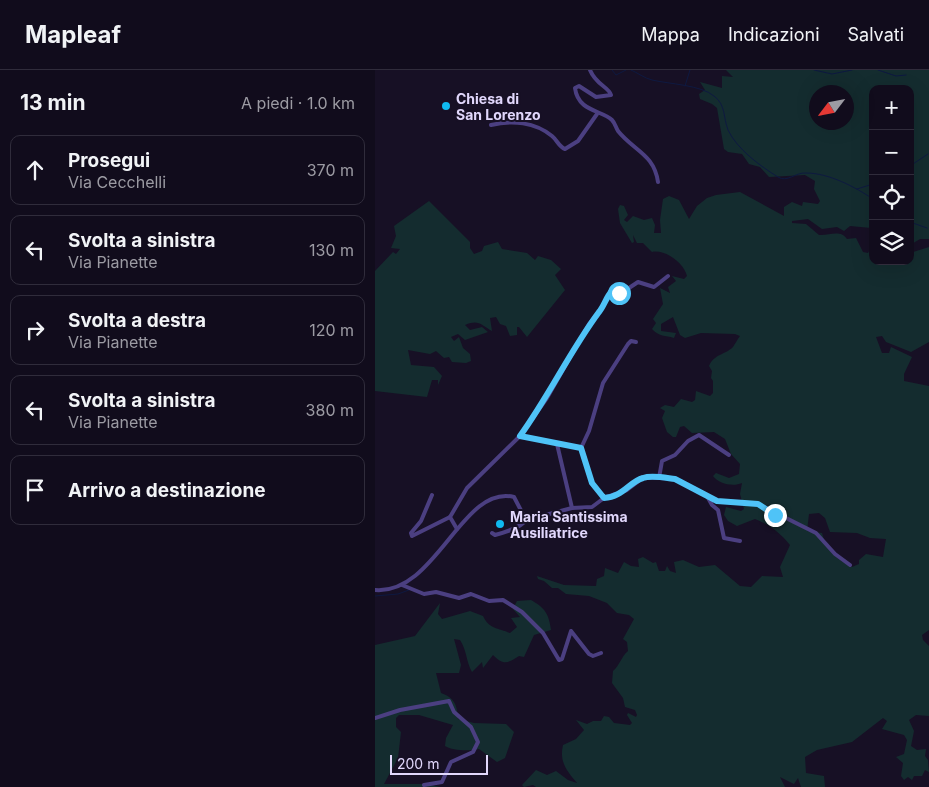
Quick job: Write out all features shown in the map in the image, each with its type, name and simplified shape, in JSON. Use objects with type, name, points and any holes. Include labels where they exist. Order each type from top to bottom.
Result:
[{"type":"street","points":[[590,70],[595,81],[609,90],[611,95],[596,97],[579,86],[575,88],[579,99],[597,114],[610,119],[618,131],[648,157],[655,168],[658,182]]},
{"type":"street","points":[[491,125],[501,122],[526,124],[542,129],[565,149],[578,140],[597,114]]},
{"type":"street","points":[[432,495],[421,521],[411,533],[412,536],[450,517],[467,488],[520,436],[547,398],[589,324],[600,311],[611,292],[623,292],[637,282],[654,288],[667,276]]},
{"type":"street","points":[[604,498],[592,483],[581,448],[589,431],[603,384],[628,344],[631,341],[636,342]]},
{"type":"street","points":[[659,478],[662,461],[675,456],[688,441],[699,434],[729,456]]},
{"type":"street","points":[[520,436],[581,448]]},
{"type":"street","points":[[557,444],[572,508]]},
{"type":"street","points":[[492,533],[495,535],[505,532],[523,524],[526,520],[572,508],[592,506],[604,498],[627,490],[644,477],[675,479],[707,496],[726,503],[758,504],[816,533],[835,554],[850,565]]},
{"type":"street","points":[[707,496],[712,505],[718,510],[724,538],[740,541]]},
{"type":"street","points":[[375,590],[402,585],[439,553],[457,529],[479,507],[493,497],[514,497],[526,520]]},
{"type":"street","points":[[450,517],[457,529]]},
{"type":"street","points":[[402,585],[424,594],[436,592],[456,598],[471,594],[489,602],[503,600],[522,612],[543,633],[559,660],[562,659],[571,631],[589,654],[593,656],[601,652]]},
{"type":"street","points":[[375,718],[400,710],[449,701],[454,712],[471,727],[477,742],[473,752],[451,762],[442,782],[424,785]]},
{"type":"green space","points":[[726,70],[929,70],[929,239],[920,239],[914,243],[914,85],[869,85],[869,228],[850,226],[844,231],[837,227],[822,229],[808,219],[792,221],[792,223],[806,224],[819,235],[841,234],[847,239],[856,238],[863,252],[868,253],[869,251],[869,265],[914,265],[914,252],[929,247],[929,342],[911,352],[886,342],[882,336],[876,337],[882,353],[889,353],[891,347],[912,357],[904,374],[904,381],[929,386],[929,630],[922,635],[923,640],[929,646],[929,716],[916,715],[909,720],[914,731],[911,746],[917,750],[926,749],[925,756],[928,760],[929,772],[925,770],[922,776],[914,776],[912,780],[908,777],[904,780],[901,776],[903,763],[896,757],[904,754],[907,740],[904,735],[882,729],[887,721],[883,718],[852,742],[817,750],[805,757],[806,773],[824,776],[825,787],[801,787],[798,778],[794,784],[780,777],[785,787],[536,787],[533,785],[524,787],[522,785],[536,770],[547,775],[556,771],[568,780],[577,783],[567,770],[562,756],[563,745],[576,739],[584,730],[576,720],[587,724],[593,721],[601,721],[604,716],[609,717],[614,723],[630,725],[632,723],[627,715],[628,713],[636,717],[637,715],[635,710],[625,707],[623,698],[612,683],[613,671],[628,651],[627,642],[623,639],[634,619],[629,615],[617,613],[607,603],[589,596],[566,594],[558,588],[552,588],[544,581],[538,579],[537,576],[564,585],[596,586],[597,579],[604,576],[605,568],[618,573],[624,562],[631,566],[639,567],[638,559],[643,557],[653,563],[656,562],[659,571],[665,571],[667,566],[670,571],[676,573],[674,562],[683,560],[699,567],[715,565],[740,586],[751,587],[762,576],[783,577],[780,567],[790,545],[770,527],[755,519],[737,526],[728,521],[724,515],[726,507],[741,511],[744,509],[740,494],[742,483],[735,485],[726,484],[713,476],[716,473],[729,478],[739,474],[740,464],[731,454],[725,439],[714,432],[692,433],[684,426],[680,427],[676,437],[673,437],[667,432],[662,418],[665,411],[660,408],[665,405],[674,407],[681,399],[692,402],[695,400],[696,391],[710,396],[713,393],[712,371],[709,366],[711,362],[730,350],[740,336],[735,334],[701,333],[685,338],[680,335],[673,317],[661,324],[661,331],[676,333],[674,338],[660,335],[652,329],[656,323],[653,319],[663,304],[660,288],[670,293],[668,287],[676,281],[672,276],[684,279],[687,276],[682,266],[668,255],[652,252],[643,243],[637,243],[633,235],[634,242],[632,243],[620,223],[618,209],[620,205],[624,206],[628,215],[624,220],[627,222],[633,216],[644,220],[652,218],[655,225],[654,233],[661,233],[660,220],[663,199],[669,196],[679,200],[689,219],[697,206],[707,198],[740,192],[784,216],[784,207],[792,202],[802,206],[803,202],[818,204],[820,201],[814,189],[815,181],[805,175],[769,177],[760,167],[749,164],[742,154],[728,152],[724,149],[717,108],[700,99],[699,94],[705,90],[700,82],[722,88],[722,76],[733,77]],"holes":[[[819,513],[825,518],[830,532],[857,533],[870,538],[886,539],[883,557],[866,554],[859,560],[859,564],[852,567],[842,561],[829,549],[822,533],[807,531],[809,514]]]},
{"type":"green space","points":[[429,201],[470,242],[470,248],[474,254],[482,251],[484,246],[498,242],[502,249],[527,253],[535,260],[538,256],[551,260],[561,269],[555,275],[565,290],[527,337],[519,327],[517,327],[517,335],[510,336],[506,326],[500,324],[496,317],[490,318],[492,331],[477,323],[465,325],[470,330],[482,327],[488,332],[465,340],[458,334],[451,337],[454,341],[459,337],[463,348],[470,354],[471,361],[466,363],[452,362],[449,357],[444,358],[436,351],[430,354],[408,350],[411,365],[434,367],[442,376],[438,385],[438,380],[432,380],[427,397],[375,391],[375,271],[393,252],[396,254],[400,249],[391,248],[396,236],[394,226]]},
{"type":"green space","points":[[531,600],[545,612],[551,630],[534,635],[524,657],[519,656],[511,661],[502,662],[493,655],[483,668],[482,662],[472,672],[460,640],[454,639],[461,665],[459,673],[436,673],[441,693],[449,697],[454,703],[458,719],[474,723],[506,724],[514,732],[505,758],[497,762],[479,749],[462,750],[448,748],[445,746],[446,738],[453,725],[419,715],[399,715],[396,718],[396,727],[401,732],[398,758],[384,784],[424,784],[441,787],[375,787],[375,645],[415,636],[440,603],[438,614],[442,619],[470,611],[483,616],[491,626],[510,633],[517,627],[511,618],[520,617],[513,609],[517,601]]},
{"type":"waterway","points":[[612,70],[616,75],[626,70]]},
{"type":"waterway","points":[[631,70],[649,79],[701,89],[714,96],[721,103],[726,125],[737,144],[757,162],[781,179],[802,173],[824,175],[869,197]]},
{"type":"waterway","points":[[685,86],[690,70]]},
{"type":"waterway","points":[[814,70],[832,74],[852,70]]},
{"type":"waterway","points":[[878,70],[896,76],[906,75]]},
{"type":"waterway","points":[[914,163],[928,154]]},
{"type":"waterway","points":[[857,189],[869,185]]},
{"type":"waterway","points":[[914,223],[927,228]]},
{"type":"waterway","points":[[375,596],[398,594],[409,590]]},
{"type":"place","name":"Chiesa di San Lorenzo","points":[[446,106]]},
{"type":"place","name":"Maria Santissima Ausiliatrice","points":[[500,524]]},
{"type":"route","points":[[619,293],[611,292],[607,296],[600,311],[589,324],[547,398],[520,436],[537,438],[557,444],[579,446],[592,483],[604,498],[627,490],[644,477],[669,478],[675,479],[717,501],[758,504],[775,515]]}]
